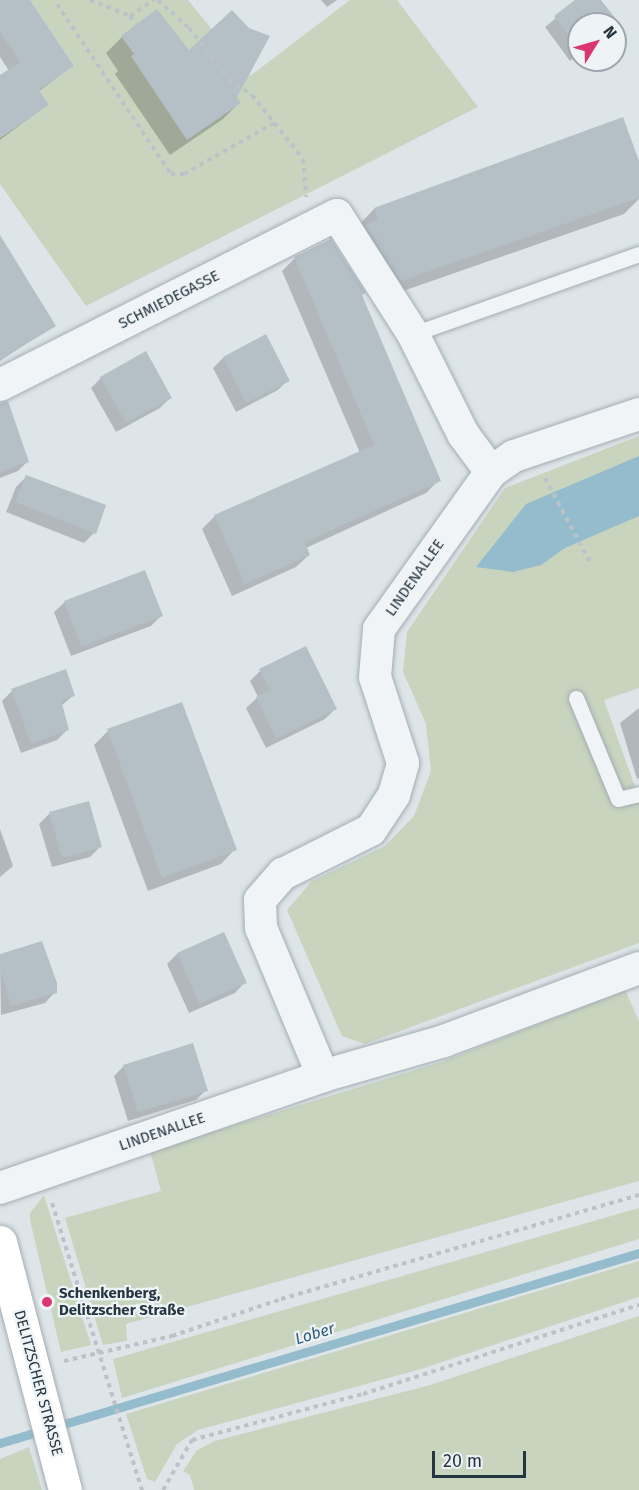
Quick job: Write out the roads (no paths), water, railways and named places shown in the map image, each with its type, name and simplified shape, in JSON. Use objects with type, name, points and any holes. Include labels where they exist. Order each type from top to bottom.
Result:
[{"type":"street","name":"SCHMIEDEGASSE","points":[[0,385],[337,215],[413,333]]},
{"type":"street","points":[[413,333],[464,434],[491,472]]},
{"type":"street","name":"LINDENALLEE","points":[[323,1076],[261,928],[260,900],[283,874],[371,830],[386,812],[403,763],[375,677],[379,629],[491,472],[514,456],[639,414]]},
{"type":"street","name":"LINDENALLEE","points":[[0,1188],[323,1076],[444,1041],[639,968]]},
{"type":"street","name":"DELITZSCHER STRASSE","points":[[0,1242],[63,1478]]},
{"type":"lane","points":[[413,333],[639,254]]},
{"type":"lane","points":[[576,698],[618,799],[639,794]]},
{"type":"water","points":[[639,456],[639,516],[565,548],[541,565],[513,572],[476,567],[526,504]]},
{"type":"waterway","name":"Lober","points":[[0,1443],[639,1253]]},
{"type":"place","name":"Schenkenberg, Delitzscher Straße","points":[[47,1302]]}]
